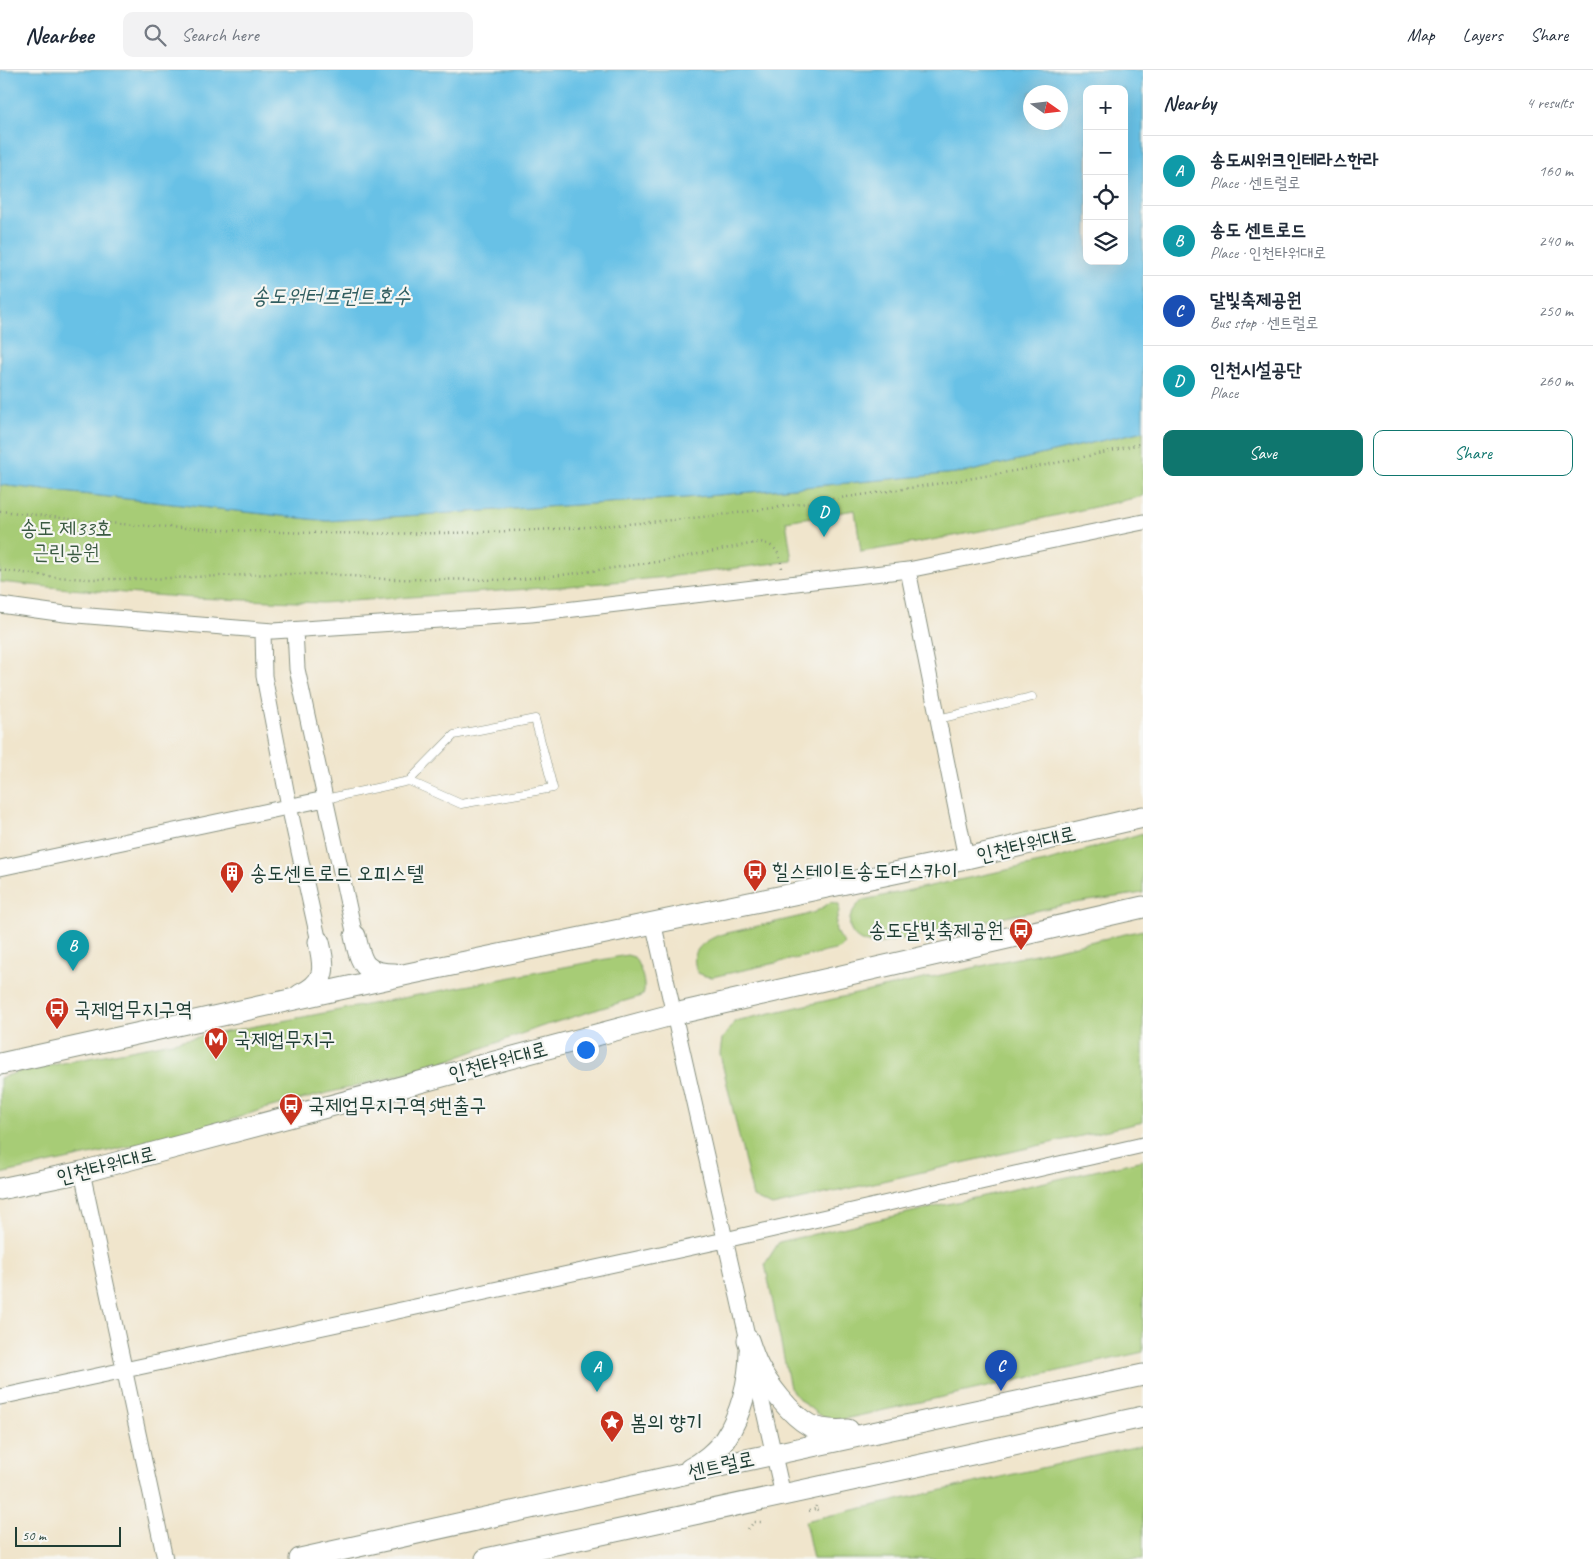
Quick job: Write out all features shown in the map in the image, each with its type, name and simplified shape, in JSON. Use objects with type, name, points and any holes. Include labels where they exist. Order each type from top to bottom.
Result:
[{"type":"main road","name":"인천타워대로","points":[[0,1064],[408,974],[966,858],[1143,817]]},
{"type":"main road","name":"인천타워대로","points":[[0,1189],[82,1172],[675,1014],[1143,907]]},
{"type":"main road","points":[[355,936],[359,957],[366,966],[375,972],[385,974],[408,974]]},
{"type":"main road","points":[[293,999],[311,990],[318,983],[324,965],[319,942]]},
{"type":"main road","points":[[749,1344],[757,1366],[765,1378],[787,1406],[808,1424],[829,1431],[898,1428]]},
{"type":"main road","points":[[673,1476],[691,1469],[705,1459],[724,1440],[743,1397],[749,1378],[749,1344]]},
{"type":"main road","name":"센트럴로","points":[[300,1559],[673,1476],[1143,1375]]},
{"type":"main road","name":"센트럴로","points":[[486,1559],[1143,1417]]},
{"type":"street","points":[[0,605],[65,614],[263,631],[531,614],[908,570],[1143,522]]},
{"type":"street","points":[[908,570],[966,858]]},
{"type":"street","points":[[295,630],[297,669],[355,936]]},
{"type":"street","points":[[263,631],[264,676],[289,806],[319,942]]},
{"type":"street","points":[[0,868],[325,799]]},
{"type":"street","points":[[653,922],[783,1495]]},
{"type":"street","points":[[0,1397],[726,1240],[1143,1145]]},
{"type":"street","points":[[82,1172],[165,1559]]},
{"type":"lane","points":[[938,719],[1032,697]]},
{"type":"lane","points":[[325,799],[409,781],[454,735],[535,719],[553,788],[461,804],[409,781]]},
{"type":"path","points":[[0,511],[118,524],[331,534],[474,532],[591,526],[682,519],[981,478],[1085,458],[1143,442]]},
{"type":"path","points":[[0,570],[89,580],[146,580],[271,574],[329,574],[385,579],[512,580],[663,561],[760,542],[771,545],[780,555],[782,568]]},
{"type":"path","points":[[815,1508],[816,1502]]},
{"type":"path","points":[[815,1508],[820,1511]]},
{"type":"path","points":[[809,1511],[815,1508]]},
{"type":"path","points":[[748,1528],[754,1522],[764,1522]]},
{"type":"green space","name":"송도 제33호 근린공원","points":[[1143,431],[1143,496],[1002,527],[861,552],[855,510],[786,521],[792,561],[667,577],[558,587],[322,603],[195,598],[0,582],[0,485],[327,521],[685,498],[967,472]]},
{"type":"green space","points":[[1143,833],[1143,893],[1068,904],[878,944],[860,940],[854,936],[851,930],[851,915],[863,900],[1045,862]]},
{"type":"green space","points":[[831,902],[839,904],[836,929],[838,936],[844,943],[839,949],[712,977],[698,973],[695,966],[696,954],[698,949],[707,941],[719,935],[815,912]]},
{"type":"green space","points":[[1143,930],[1143,1122],[772,1206],[753,1197],[720,1054],[722,1039],[735,1021]]},
{"type":"green space","points":[[627,955],[634,957],[642,975],[644,991],[643,995],[638,997],[540,1027],[428,1068],[263,1109],[196,1132],[0,1174],[0,1078],[21,1071]]},
{"type":"green space","points":[[1143,1160],[1143,1352],[840,1420],[819,1415],[801,1401],[790,1388],[765,1264],[779,1242]]},
{"type":"green space","points":[[1143,1445],[1143,1559],[813,1559],[805,1521]]},
{"type":"water","name":"송도워터프런트호수","points":[[0,70],[1143,70],[1143,431],[967,472],[685,498],[327,521],[0,485]]},
{"type":"place","name":"인천시설공단","points":[[824,537]]},
{"type":"place","name":"힐스테이트송도더스카이","points":[[755,892]]},
{"type":"place","name":"송도센트로드 오피스텔","points":[[232,894]]},
{"type":"place","name":"송도달빛축제공원","points":[[1021,951]]},
{"type":"place","name":"송도 센트로드","points":[[73,971]]},
{"type":"place","name":"국제업무지구역","points":[[57,1030]]},
{"type":"place","name":"국제업무지구","points":[[216,1060]]},
{"type":"place","name":"국제업무지구역5번출구","points":[[291,1126]]},
{"type":"place","name":"달빛축제공원","points":[[1001,1391]]},
{"type":"place","name":"송도씨워크인테라스한라","points":[[597,1392]]},
{"type":"place","name":"봄의 향기","points":[[612,1443]]}]
